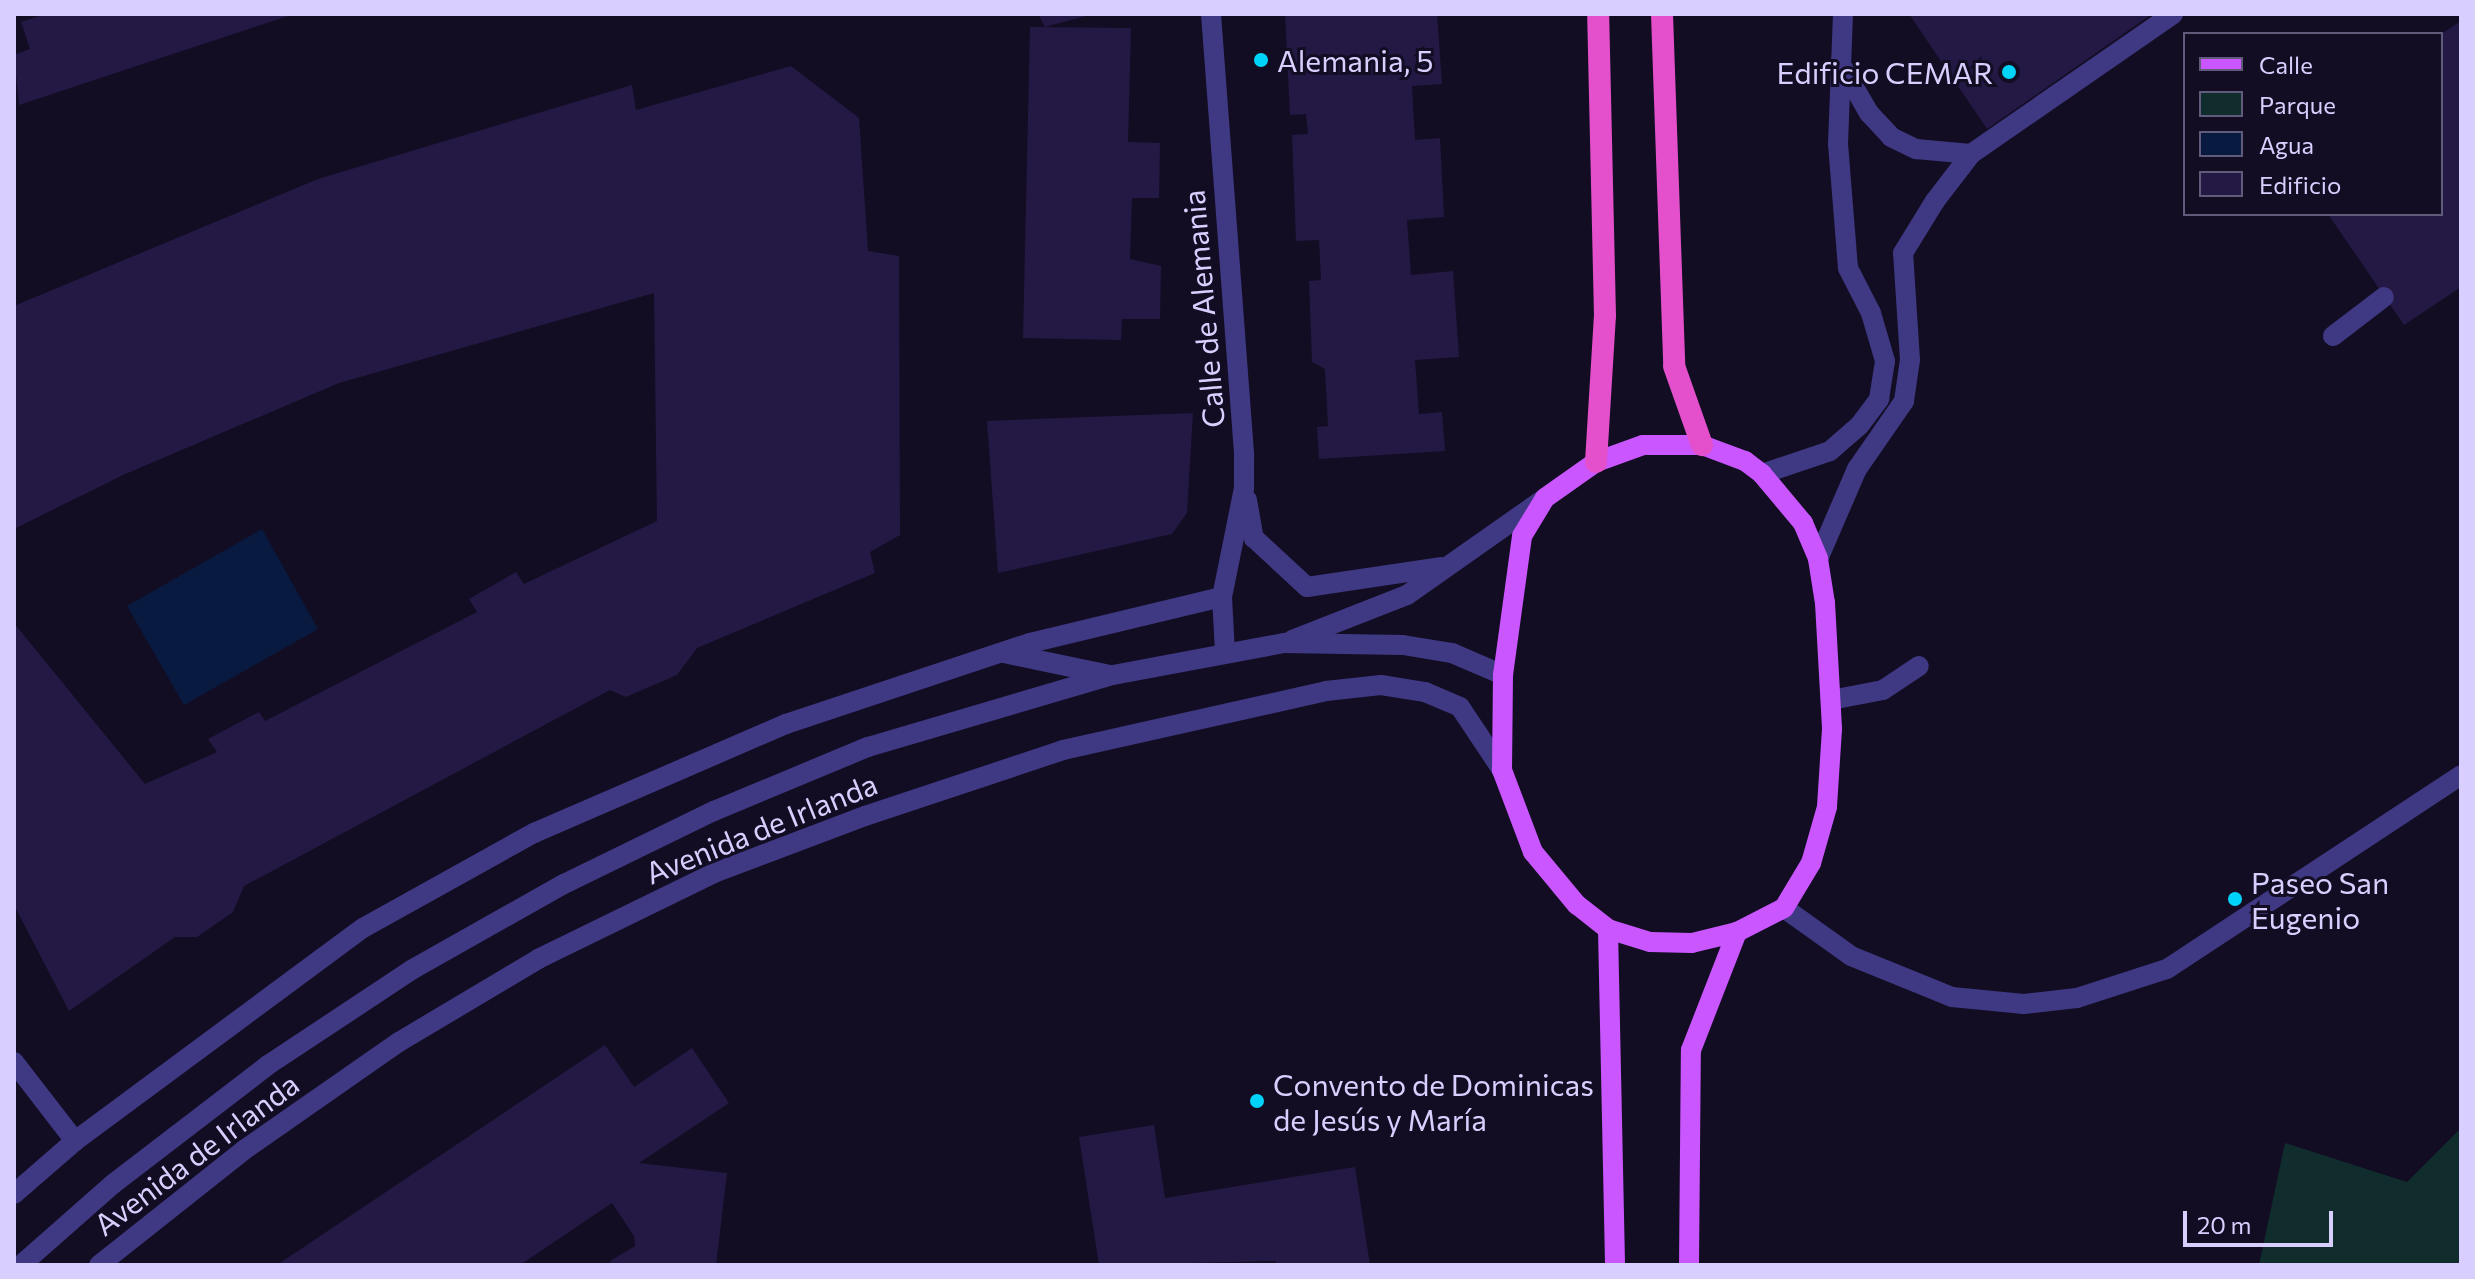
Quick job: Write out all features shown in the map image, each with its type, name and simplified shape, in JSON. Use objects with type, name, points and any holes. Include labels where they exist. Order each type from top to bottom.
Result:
[{"type":"highway","points":[[1596,462],[1605,316],[1598,14]]},
{"type":"highway","points":[[1662,14],[1674,366],[1702,445]]},
{"type":"main road","points":[[1643,445],[1702,445],[1745,461],[1762,474],[1803,523],[1818,559],[1831,700],[1827,807],[1811,863],[1784,908],[1737,932],[1692,943],[1650,942],[1608,929],[1577,905],[1533,852],[1502,770],[1503,675],[1513,573],[1522,536],[1545,498],[1596,462],[1643,445]]},
{"type":"main road","points":[[1608,929],[1615,1265]]},
{"type":"main road","points":[[1689,1265],[1691,1050],[1737,932]]},
{"type":"street","name":"Calle de Alemania","points":[[1211,14],[1244,488],[1222,597]]},
{"type":"street","points":[[1762,474],[1830,451],[1859,426],[1879,399],[1885,361],[1871,313],[1848,268],[1838,144],[1843,14]]},
{"type":"street","points":[[1818,559],[1857,469],[1904,401],[1910,360],[1903,253],[1971,154],[2173,14]]},
{"type":"street","points":[[1840,63],[1869,113],[1891,137],[1916,149],[1971,154]]},
{"type":"street","points":[[2333,336],[2384,297]]},
{"type":"street","name":"Avenida de Irlanda","points":[[1244,488],[1254,538],[1307,587],[1362,583],[1456,564]]},
{"type":"street","name":"Avenida de Irlanda","points":[[1284,643],[1407,595],[1456,564],[1545,498]]},
{"type":"street","points":[[14,1194],[75,1141],[363,928],[534,833],[786,724],[1002,652],[1222,597],[1225,653]]},
{"type":"street","name":"Avenida de Irlanda","points":[[21,1265],[113,1184],[268,1065],[413,969],[564,884],[714,811],[868,747],[1113,675],[1284,643],[1403,645],[1452,653],[1503,675]]},
{"type":"street","name":"Avenida de Irlanda","points":[[1002,652],[1113,675]]},
{"type":"street","points":[[1831,700],[1883,690],[1919,666]]},
{"type":"street","name":"Avenida de Irlanda","points":[[99,1265],[156,1216],[386,1051],[525,967],[714,873],[865,816],[1063,750],[1326,691],[1381,685],[1425,692],[1460,707],[1502,770]]},
{"type":"street","points":[[1784,908],[1851,956],[1952,997],[2024,1004],[2077,998],[2167,969],[2461,775]]},
{"type":"street","points":[[14,1062],[75,1141]]},
{"type":"green space","points":[[2461,1128],[2461,1265],[2259,1265],[2285,1143],[2407,1182]]},
{"type":"water","points":[[262,529],[318,629],[184,705],[127,606]]},
{"type":"building","points":[[45,14],[291,15],[19,105],[14,55],[30,49],[21,22]]},
{"type":"building","points":[[1038,14],[1089,14],[1089,15],[1045,27]]},
{"type":"building","points":[[1285,14],[1437,14],[1442,84],[1412,86],[1415,140],[1440,138],[1444,217],[1407,220],[1411,275],[1453,271],[1459,357],[1415,360],[1419,414],[1442,412],[1445,451],[1319,459],[1317,427],[1328,426],[1325,369],[1312,362],[1309,281],[1321,280],[1319,240],[1296,241],[1292,135],[1308,134],[1306,114],[1290,115]]},
{"type":"building","name":"Edificio CEMAR","points":[[1909,14],[2152,14],[1987,129]]},
{"type":"building","points":[[2461,21],[2461,287],[2404,325],[2329,216],[2443,216],[2443,33]]},
{"type":"building","points":[[1030,27],[1131,28],[1128,142],[1160,143],[1159,198],[1132,198],[1130,259],[1161,266],[1160,319],[1122,319],[1121,340],[1023,338]]},
{"type":"building","points":[[791,66],[859,118],[868,251],[899,256],[900,535],[870,552],[875,573],[697,648],[677,675],[626,697],[610,690],[244,886],[233,912],[197,937],[175,937],[69,1011],[14,905],[14,623],[145,784],[217,752],[208,739],[259,712],[265,721],[477,612],[469,599],[516,572],[524,584],[657,521],[654,293],[339,383],[123,475],[14,529],[14,306],[318,179],[632,85],[636,110]]},
{"type":"building","points":[[1193,413],[1187,513],[1172,534],[998,573],[987,421]]},
{"type":"building","points":[[605,1045],[634,1087],[692,1048],[729,1103],[639,1163],[727,1173],[716,1265],[612,1265],[610,1261],[635,1246],[634,1236],[612,1203],[520,1265],[277,1265]]},
{"type":"building","points":[[1154,1125],[1165,1198],[1355,1167],[1370,1265],[1277,1265],[1276,1261],[1099,1265],[1079,1137]]},
{"type":"place","name":"Alemania, 5","points":[[1261,60]]},
{"type":"place","name":"Edificio CEMAR","points":[[2009,72]]},
{"type":"place","name":"Paseo San Eugenio","points":[[2235,899]]},
{"type":"place","name":"Convento de Dominicas de Jesús y María","points":[[1257,1101]]}]
